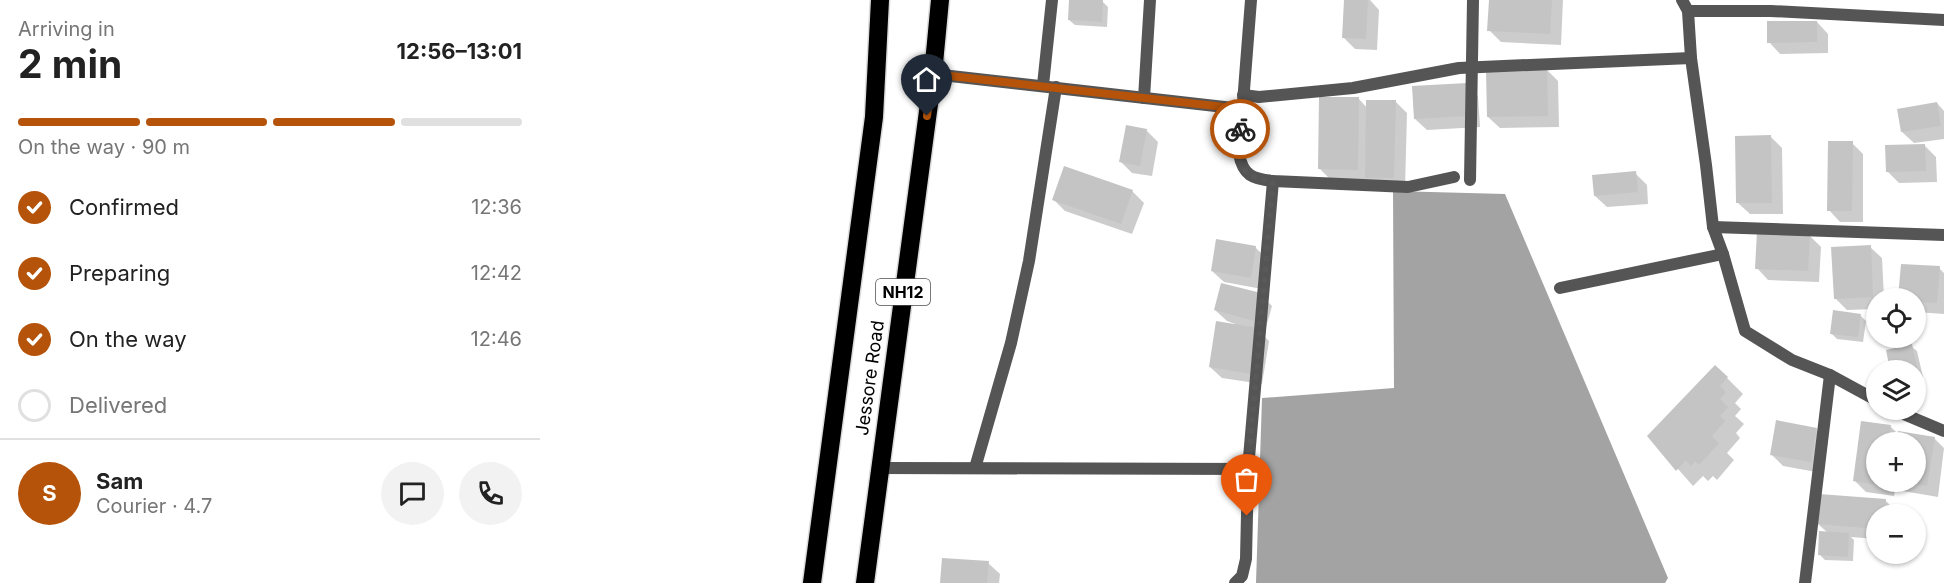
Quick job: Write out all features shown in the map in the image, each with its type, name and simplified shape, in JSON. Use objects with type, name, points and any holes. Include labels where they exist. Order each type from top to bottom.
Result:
[{"type":"highway","name":"NH12","points":[[812,583],[874,117],[880,0]]},
{"type":"highway","name":"Jessore Road","points":[[865,583],[933,74],[940,0]]},
{"type":"street","points":[[1043,85],[1052,0]]},
{"type":"street","points":[[1144,98],[1150,0]]},
{"type":"street","points":[[1251,0],[1239,154],[1241,165],[1250,176],[1258,180],[1408,187],[1454,177]]},
{"type":"street","points":[[1470,180],[1473,0]]},
{"type":"street","points":[[1866,395],[1830,375],[1792,360],[1745,331],[1713,227],[1685,6],[1944,20]]},
{"type":"street","points":[[1243,95],[1260,97],[1353,88],[1473,67],[1691,58]]},
{"type":"street","points":[[933,74],[1242,109]]},
{"type":"street","points":[[975,468],[1011,343],[1029,261],[1056,87]]},
{"type":"street","points":[[1235,583],[1242,576],[1246,559],[1248,469],[1273,181]]},
{"type":"street","points":[[1713,227],[1944,235]]},
{"type":"street","points":[[1560,288],[1723,254]]},
{"type":"street","points":[[1805,583],[1830,375]]},
{"type":"street","points":[[1918,420],[1944,431]]},
{"type":"street","points":[[879,468],[1248,469]]},
{"type":"shaded area","points":[[1393,191],[1505,194],[1668,578],[1665,583],[1256,583],[1262,398],[1394,388]]},
{"type":"building","points":[[1069,0],[1103,0],[1102,22],[1068,20]]},
{"type":"building","points":[[1344,0],[1368,0],[1366,39],[1342,38]]},
{"type":"building","points":[[1489,0],[1552,0],[1550,34],[1487,31]]},
{"type":"building","points":[[1767,21],[1817,21],[1817,42],[1767,43]]},
{"type":"building","points":[[1547,68],[1548,116],[1487,117],[1486,70]]},
{"type":"building","points":[[1467,83],[1469,116],[1414,119],[1412,86]]},
{"type":"building","points":[[1319,97],[1359,97],[1358,170],[1318,169]]},
{"type":"building","points":[[1366,100],[1396,100],[1394,178],[1365,178]]},
{"type":"building","points":[[1937,102],[1941,126],[1901,132],[1897,109]]},
{"type":"building","points":[[1126,125],[1147,129],[1140,166],[1119,162]]},
{"type":"building","points":[[1771,135],[1772,203],[1736,203],[1735,136]]},
{"type":"building","points":[[1828,141],[1853,141],[1852,211],[1827,211]]},
{"type":"building","points":[[1925,144],[1926,171],[1886,172],[1885,145]]},
{"type":"building","points":[[1064,166],[1133,190],[1121,224],[1052,200]]},
{"type":"building","points":[[1636,171],[1638,192],[1594,196],[1592,175]]},
{"type":"building","points":[[1757,231],[1810,234],[1808,271],[1755,269]]},
{"type":"building","points":[[1216,239],[1256,246],[1251,278],[1211,271]]},
{"type":"building","points":[[1871,245],[1873,288],[1866,288],[1866,297],[1834,299],[1831,247]]},
{"type":"building","points":[[1901,264],[1940,266],[1937,303],[1926,302],[1926,288],[1899,288]]},
{"type":"building","points":[[1221,283],[1261,293],[1254,321],[1214,310]]},
{"type":"building","points":[[1833,310],[1861,314],[1858,337],[1830,334]]},
{"type":"building","points":[[1216,321],[1258,328],[1251,374],[1209,367]]},
{"type":"building","points":[[1913,348],[1916,360],[1888,360],[1886,350]]},
{"type":"building","points":[[1715,365],[1728,377],[1720,386],[1726,392],[1720,399],[1728,407],[1720,416],[1725,421],[1712,436],[1719,443],[1699,465],[1695,461],[1691,466],[1686,460],[1676,471],[1647,436]]},
{"type":"building","points":[[1776,420],[1817,428],[1811,462],[1770,455]]},
{"type":"building","points":[[1861,421],[1891,425],[1890,432],[1866,432],[1866,483],[1853,481]]},
{"type":"building","points":[[1926,436],[1935,437],[1926,486]]},
{"type":"building","points":[[1819,494],[1886,499],[1885,504],[1866,504],[1866,528],[1817,524]]},
{"type":"building","points":[[1819,531],[1849,533],[1848,557],[1818,555]]},
{"type":"building","points":[[942,558],[989,561],[987,583],[940,583]]},
{"type":"way so far","points":[[1240,129],[1241,165],[1250,176],[1258,180],[1273,181],[1248,469],[1247,516]]},
{"type":"route","points":[[927,116],[933,74],[1242,109],[1240,129]]}]
